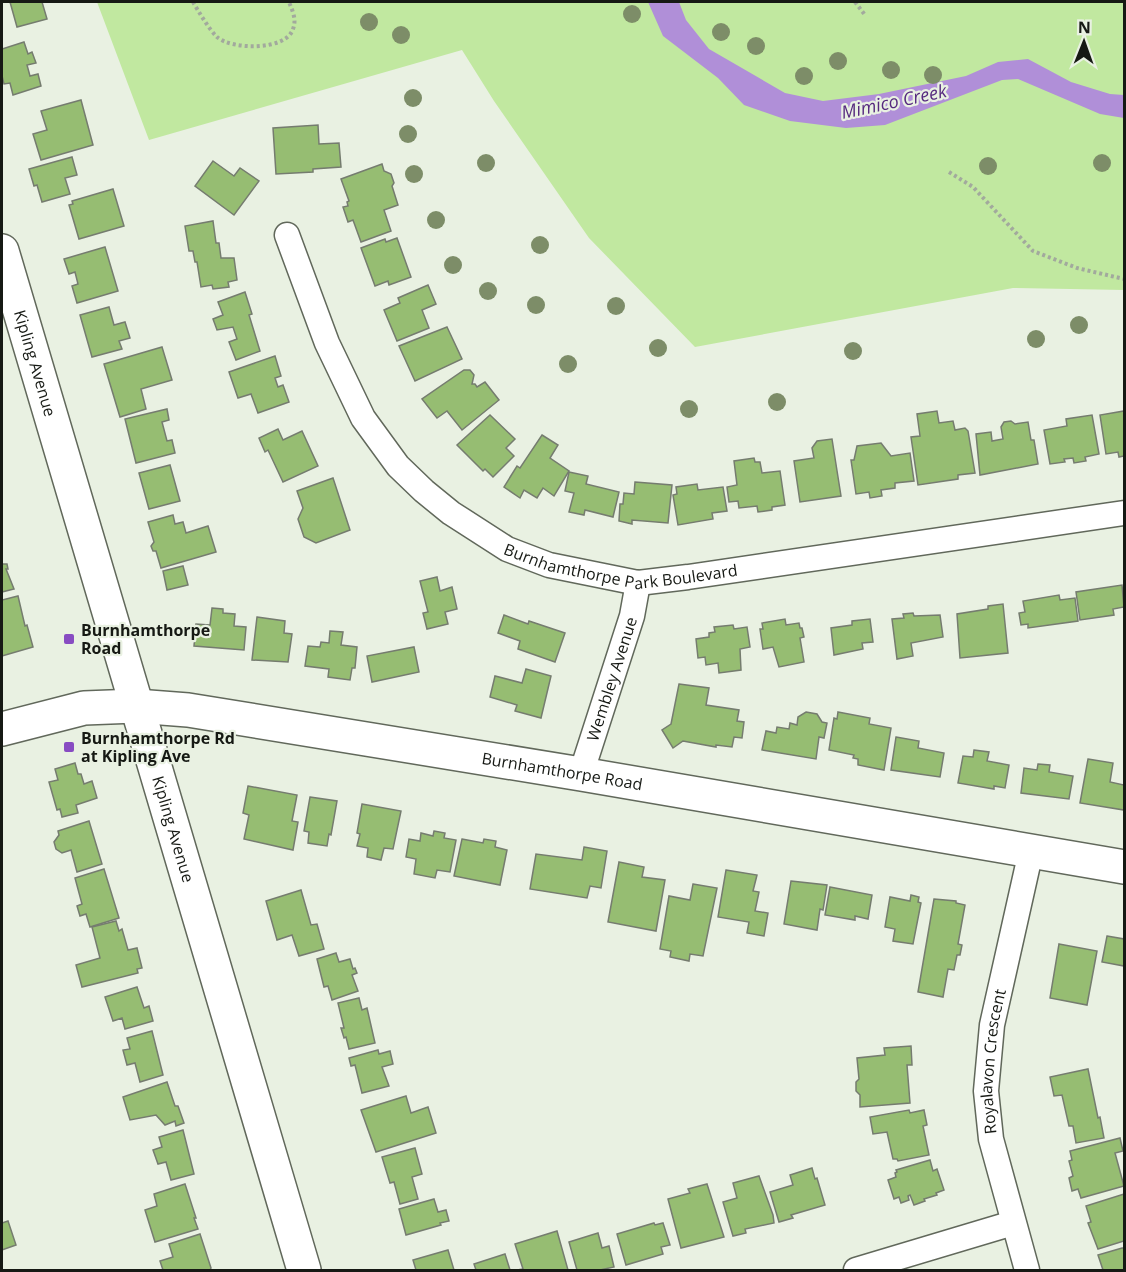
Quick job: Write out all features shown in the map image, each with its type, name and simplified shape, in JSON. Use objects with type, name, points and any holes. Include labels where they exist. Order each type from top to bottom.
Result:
[{"type":"main road","name":"Kipling Avenue","points":[[2,251],[304,1270]]},
{"type":"main road","name":"Burnhamthorpe Road","points":[[2,729],[84,708],[136,706],[195,711],[1125,867]]},
{"type":"street","name":"Burnhamthorpe Park Boulevard","points":[[287,235],[323,332],[347,386],[363,418],[398,466],[451,513],[507,549],[549,565],[638,582],[688,577],[1125,513]]},
{"type":"street","name":"Wembley Avenue","points":[[581,774],[632,616],[638,582]]},
{"type":"street","name":"Royalavon Crescent","points":[[1027,1270],[991,1139],[986,1090],[992,1025],[1031,850]]},
{"type":"street","points":[[856,1270],[1013,1223]]},
{"type":"path","points":[[193,2],[217,37],[230,44],[245,47],[266,45],[287,38],[293,30],[295,18],[289,2]]},
{"type":"path","points":[[855,2],[865,15]]},
{"type":"path","points":[[949,172],[973,187],[1033,251],[1077,268],[1125,279]]},
{"type":"green space","points":[[97,2],[1124,2],[1124,290],[1013,288],[695,347],[589,238],[494,101],[462,50],[149,140]]},
{"type":"water","name":"Mimico Creek","points":[[648,2],[679,2],[686,20],[709,49],[785,93],[823,101],[879,94],[966,76],[998,62],[1028,59],[1071,82],[1110,94],[1124,95],[1124,118],[1100,114],[1018,79],[1002,80],[885,125],[846,128],[790,121],[744,105],[718,78],[663,36]]},
{"type":"building","points":[[10,2],[42,2],[47,19],[17,27]]},
{"type":"building","points":[[24,42],[28,54],[32,52],[36,63],[27,65],[30,76],[38,74],[41,86],[13,95],[10,83],[4,84],[2,76],[2,49]]},
{"type":"building","points":[[81,100],[93,145],[41,160],[33,134],[47,130],[41,111]]},
{"type":"building","points":[[318,125],[319,144],[339,143],[341,167],[313,169],[313,172],[276,174],[273,128]]},
{"type":"building","points":[[72,157],[77,175],[65,178],[70,194],[42,202],[29,169]]},
{"type":"building","points":[[213,161],[234,176],[240,168],[259,181],[234,215],[195,186]]},
{"type":"building","points":[[382,164],[384,171],[391,174],[398,205],[384,210],[391,231],[361,242],[353,220],[348,222],[343,207],[348,206],[349,201],[341,179]]},
{"type":"building","points":[[113,189],[124,226],[79,239],[69,205],[73,204],[72,201]]},
{"type":"building","points":[[213,221],[221,258],[234,258],[237,280],[228,282],[229,287],[213,289],[212,285],[201,287],[197,262],[195,262],[193,251],[189,251],[185,226]]},
{"type":"building","points":[[397,238],[411,277],[389,285],[388,281],[375,286],[361,248],[385,239],[386,242]]},
{"type":"building","points":[[105,247],[118,291],[77,303],[72,286],[78,284],[75,272],[69,274],[64,259]]},
{"type":"building","points":[[428,285],[436,304],[422,310],[429,328],[397,341],[384,310],[400,303],[398,298]]},
{"type":"building","points":[[245,292],[260,351],[236,360],[229,342],[237,339],[233,327],[217,330],[213,319],[223,315],[218,302]]},
{"type":"building","points":[[109,307],[114,325],[125,322],[130,338],[119,341],[122,349],[92,357],[80,315]]},
{"type":"building","points":[[447,327],[462,359],[415,381],[399,346]]},
{"type":"building","points":[[162,347],[172,380],[141,389],[146,409],[120,417],[104,364]]},
{"type":"building","points":[[275,356],[281,376],[275,378],[278,387],[283,385],[289,402],[258,413],[251,394],[238,398],[229,372]]},
{"type":"building","points":[[464,370],[470,370],[474,375],[472,384],[477,387],[485,382],[499,400],[462,430],[447,411],[437,418],[422,399]]},
{"type":"building","points":[[167,409],[169,420],[162,422],[167,441],[172,440],[175,453],[136,463],[125,419]]},
{"type":"building","points":[[937,411],[939,423],[953,421],[955,430],[965,428],[968,431],[975,473],[958,475],[958,479],[918,485],[911,437],[920,436],[917,414]]},
{"type":"building","points":[[1124,411],[1124,456],[1119,457],[1118,452],[1106,454],[1100,415]]},
{"type":"building","points":[[490,415],[515,439],[506,448],[514,456],[493,477],[485,469],[483,471],[457,445]]},
{"type":"building","points":[[1092,415],[1099,454],[1085,457],[1086,461],[1074,463],[1073,458],[1064,459],[1065,462],[1050,464],[1044,430],[1067,426],[1066,419]]},
{"type":"building","points":[[1011,421],[1015,424],[1028,422],[1038,464],[980,475],[976,434],[991,432],[992,441],[1003,439],[1001,427],[1004,422]]},
{"type":"building","points":[[278,429],[283,440],[302,431],[318,466],[283,482],[268,450],[265,452],[259,438]]},
{"type":"building","points":[[542,435],[558,445],[550,458],[569,471],[554,496],[543,488],[537,498],[524,490],[520,498],[504,487],[517,466],[520,468]]},
{"type":"building","points":[[832,439],[841,496],[800,502],[794,461],[814,458],[812,448],[817,441]]},
{"type":"building","points":[[881,443],[891,456],[910,453],[914,481],[895,483],[895,488],[881,490],[882,496],[870,498],[869,492],[856,494],[851,460],[854,460],[857,446]]},
{"type":"building","points":[[754,458],[755,462],[760,462],[762,473],[780,471],[785,505],[758,512],[757,506],[739,508],[738,501],[729,502],[727,487],[737,485],[734,461]]},
{"type":"building","points":[[170,465],[180,501],[149,509],[139,473]]},
{"type":"building","points":[[569,472],[588,476],[586,484],[619,492],[613,517],[585,510],[584,515],[569,512],[574,493],[565,491]]},
{"type":"building","points":[[333,478],[350,530],[316,543],[304,537],[298,519],[303,508],[297,491]]},
{"type":"building","points":[[635,482],[672,485],[668,523],[632,520],[632,524],[619,521],[620,504],[623,504],[624,493],[634,494]]},
{"type":"building","points":[[697,484],[698,490],[723,487],[727,511],[712,513],[713,519],[678,525],[673,495],[677,494],[676,487]]},
{"type":"building","points":[[173,515],[175,524],[183,522],[186,533],[208,526],[216,552],[161,568],[156,551],[153,551],[151,546],[154,542],[148,522]]},
{"type":"building","points":[[2,564],[7,564],[8,569],[6,569],[14,589],[2,592]]},
{"type":"building","points":[[183,566],[188,585],[167,590],[163,571]]},
{"type":"building","points":[[437,577],[440,591],[452,587],[457,609],[445,612],[448,624],[427,629],[423,613],[428,612],[420,581]]},
{"type":"building","points":[[1122,585],[1124,607],[1113,609],[1114,615],[1080,620],[1076,592]]},
{"type":"building","points":[[1059,595],[1060,600],[1075,598],[1078,621],[1028,628],[1028,624],[1021,625],[1019,613],[1025,612],[1023,601]]},
{"type":"building","points":[[18,596],[33,647],[2,656],[2,600]]},
{"type":"building","points":[[1003,604],[1008,653],[960,658],[957,614]]},
{"type":"building","points":[[212,608],[223,609],[223,613],[235,614],[234,626],[246,627],[244,650],[194,646],[196,624],[210,625]]},
{"type":"building","points":[[913,613],[914,616],[940,615],[943,637],[911,643],[913,656],[897,659],[892,619],[904,618],[903,614]]},
{"type":"building","points":[[504,615],[528,624],[529,621],[565,633],[555,662],[518,649],[520,641],[498,633]]},
{"type":"building","points":[[257,617],[285,621],[284,633],[292,634],[288,662],[252,660]]},
{"type":"building","points":[[785,619],[786,625],[799,623],[802,628],[804,637],[800,638],[804,662],[779,667],[773,647],[763,649],[760,629],[763,629],[762,623]]},
{"type":"building","points":[[870,619],[873,642],[862,643],[863,649],[834,655],[831,628],[852,625],[852,621]]},
{"type":"building","points":[[733,625],[734,629],[747,627],[750,647],[740,649],[741,670],[719,673],[718,663],[706,665],[705,657],[698,658],[696,639],[709,637],[709,633],[715,632],[714,627]]},
{"type":"building","points":[[330,631],[343,632],[341,645],[357,647],[355,668],[352,668],[350,680],[328,677],[329,669],[305,666],[308,646],[320,647],[321,642],[329,643]]},
{"type":"building","points":[[414,647],[419,672],[372,682],[367,656]]},
{"type":"building","points":[[526,669],[551,676],[541,718],[515,711],[517,705],[490,697],[495,676],[522,683]]},
{"type":"building","points":[[679,684],[709,688],[706,705],[739,710],[737,721],[744,722],[742,738],[734,737],[732,747],[716,745],[716,747],[683,741],[673,748],[662,730],[671,724]]},
{"type":"building","points":[[806,712],[817,714],[822,722],[827,723],[824,738],[819,737],[816,759],[762,750],[766,731],[776,733],[777,727],[789,729],[790,723],[797,725],[798,717]]},
{"type":"building","points":[[838,712],[870,718],[869,724],[891,728],[884,770],[858,765],[858,759],[853,758],[854,755],[829,750],[834,718],[837,719]]},
{"type":"building","points":[[896,737],[919,741],[918,748],[944,753],[940,777],[891,770]]},
{"type":"building","points":[[974,750],[989,752],[987,761],[1009,765],[1005,788],[994,786],[994,789],[958,783],[963,756],[973,757]]},
{"type":"building","points":[[1088,759],[1113,763],[1110,782],[1124,785],[1124,810],[1080,803]]},
{"type":"building","points":[[75,763],[84,784],[92,781],[97,798],[76,805],[78,813],[62,817],[60,809],[57,810],[49,782],[58,780],[55,769]]},
{"type":"building","points":[[1038,764],[1050,765],[1049,772],[1073,776],[1069,799],[1021,793],[1024,768],[1037,770]]},
{"type":"building","points":[[248,786],[297,795],[292,821],[298,822],[293,850],[244,839],[249,815],[243,813]]},
{"type":"building","points":[[310,797],[337,801],[327,846],[308,843],[309,832],[304,831]]},
{"type":"building","points":[[362,804],[401,811],[393,849],[384,848],[381,860],[367,857],[368,848],[357,846]]},
{"type":"building","points":[[89,821],[102,864],[77,872],[71,850],[62,853],[56,849],[54,842],[59,835],[58,831]]},
{"type":"building","points":[[434,831],[445,833],[444,838],[456,840],[450,872],[437,870],[435,878],[414,874],[416,859],[406,857],[409,839],[420,841],[421,833],[433,836]]},
{"type":"building","points":[[462,839],[483,843],[484,839],[496,841],[495,847],[507,850],[500,885],[454,876]]},
{"type":"building","points":[[584,847],[607,851],[601,888],[590,886],[587,898],[530,889],[536,854],[582,860]]},
{"type":"building","points":[[619,862],[644,867],[642,877],[665,880],[656,931],[608,922]]},
{"type":"building","points":[[104,869],[119,918],[90,927],[86,914],[80,916],[77,906],[82,904],[75,878]]},
{"type":"building","points":[[726,870],[757,875],[753,891],[759,892],[755,911],[768,913],[764,936],[747,933],[749,922],[718,917]]},
{"type":"building","points":[[791,881],[827,885],[817,930],[784,924]]},
{"type":"building","points":[[693,884],[717,888],[703,956],[690,954],[689,961],[670,957],[671,951],[660,949],[669,896],[690,900]]},
{"type":"building","points":[[830,887],[872,895],[868,919],[855,916],[855,920],[825,915]]},
{"type":"building","points":[[301,890],[311,925],[317,924],[324,949],[299,956],[292,935],[277,940],[266,901]]},
{"type":"building","points":[[911,895],[919,897],[918,902],[921,903],[913,944],[893,941],[895,929],[885,927],[890,897],[910,901]]},
{"type":"building","points":[[934,899],[956,901],[956,903],[965,905],[958,944],[962,945],[960,955],[957,955],[954,970],[948,969],[943,997],[918,992]]},
{"type":"building","points":[[116,921],[119,931],[122,929],[128,950],[137,948],[142,968],[137,969],[138,973],[82,987],[76,965],[100,958],[92,927]]},
{"type":"building","points":[[1107,936],[1124,939],[1124,966],[1102,962]]},
{"type":"building","points":[[1059,944],[1097,951],[1087,1005],[1050,998]]},
{"type":"building","points":[[336,953],[339,962],[350,959],[357,973],[352,975],[358,991],[332,1000],[328,986],[324,987],[317,959]]},
{"type":"building","points":[[137,987],[144,1008],[149,1006],[153,1021],[125,1029],[122,1018],[113,1021],[105,997]]},
{"type":"building","points":[[359,998],[362,1010],[367,1008],[375,1043],[349,1049],[341,1028],[344,1028],[338,1003]]},
{"type":"building","points":[[152,1031],[163,1075],[140,1082],[135,1063],[127,1065],[123,1050],[130,1049],[127,1038]]},
{"type":"building","points":[[911,1046],[912,1065],[907,1065],[910,1103],[860,1107],[860,1095],[856,1091],[856,1082],[859,1079],[857,1058],[885,1055],[884,1048]]},
{"type":"building","points":[[378,1050],[379,1054],[390,1051],[393,1064],[382,1067],[389,1086],[362,1093],[355,1065],[351,1066],[349,1058]]},
{"type":"building","points":[[1088,1069],[1104,1138],[1076,1143],[1073,1126],[1069,1126],[1062,1095],[1054,1096],[1050,1077]]},
{"type":"building","points":[[167,1082],[175,1106],[178,1106],[184,1123],[176,1126],[175,1121],[165,1125],[156,1115],[130,1120],[123,1097]]},
{"type":"building","points":[[406,1096],[411,1113],[428,1107],[436,1133],[376,1152],[361,1110]]},
{"type":"building","points":[[909,1110],[910,1113],[924,1110],[927,1125],[923,1126],[929,1155],[898,1161],[893,1159],[887,1132],[873,1134],[870,1117]]},
{"type":"building","points":[[183,1130],[194,1174],[171,1180],[166,1162],[158,1164],[153,1150],[162,1147],[159,1137]]},
{"type":"building","points":[[1120,1138],[1123,1151],[1115,1153],[1124,1186],[1081,1198],[1078,1189],[1072,1191],[1069,1178],[1073,1176],[1069,1161],[1072,1160],[1070,1151]]},
{"type":"building","points":[[415,1148],[422,1174],[412,1177],[418,1199],[400,1204],[394,1182],[390,1183],[382,1157]]},
{"type":"building","points":[[930,1160],[933,1171],[937,1169],[944,1190],[914,1205],[910,1195],[909,1200],[901,1203],[899,1197],[894,1199],[888,1180],[896,1177],[896,1170]]},
{"type":"building","points":[[812,1168],[825,1205],[791,1215],[793,1218],[779,1222],[770,1192],[793,1185],[790,1175]]},
{"type":"building","points":[[759,1176],[774,1223],[745,1229],[746,1233],[733,1236],[723,1202],[737,1198],[733,1183]]},
{"type":"building","points":[[185,1184],[198,1229],[155,1242],[145,1210],[157,1206],[154,1194]]},
{"type":"building","points":[[707,1184],[724,1237],[681,1248],[668,1199],[690,1193],[688,1189]]},
{"type":"building","points":[[1124,1194],[1124,1241],[1098,1249],[1088,1223],[1091,1222],[1086,1206]]},
{"type":"building","points":[[434,1199],[438,1212],[446,1210],[449,1221],[406,1235],[399,1209]]},
{"type":"building","points":[[8,1221],[16,1245],[2,1250],[2,1223]]},
{"type":"building","points":[[654,1223],[655,1225],[663,1223],[670,1245],[661,1247],[663,1254],[626,1265],[617,1234]]},
{"type":"building","points":[[557,1231],[568,1270],[517,1270],[523,1269],[515,1244]]},
{"type":"building","points":[[598,1233],[602,1248],[609,1246],[614,1267],[600,1270],[577,1270],[569,1242]]},
{"type":"building","points":[[200,1234],[210,1270],[163,1270],[160,1261],[173,1257],[169,1244]]},
{"type":"building","points":[[1124,1248],[1124,1270],[1103,1270],[1098,1255]]},
{"type":"building","points":[[448,1250],[454,1270],[416,1270],[413,1260]]},
{"type":"building","points":[[505,1254],[510,1270],[476,1270],[474,1264]]},
{"type":"place","name":"Burnhamthorpe Road","points":[[69,639]]},
{"type":"place","name":"Burnhamthorpe Rd at Kipling Ave","points":[[69,747]]}]
